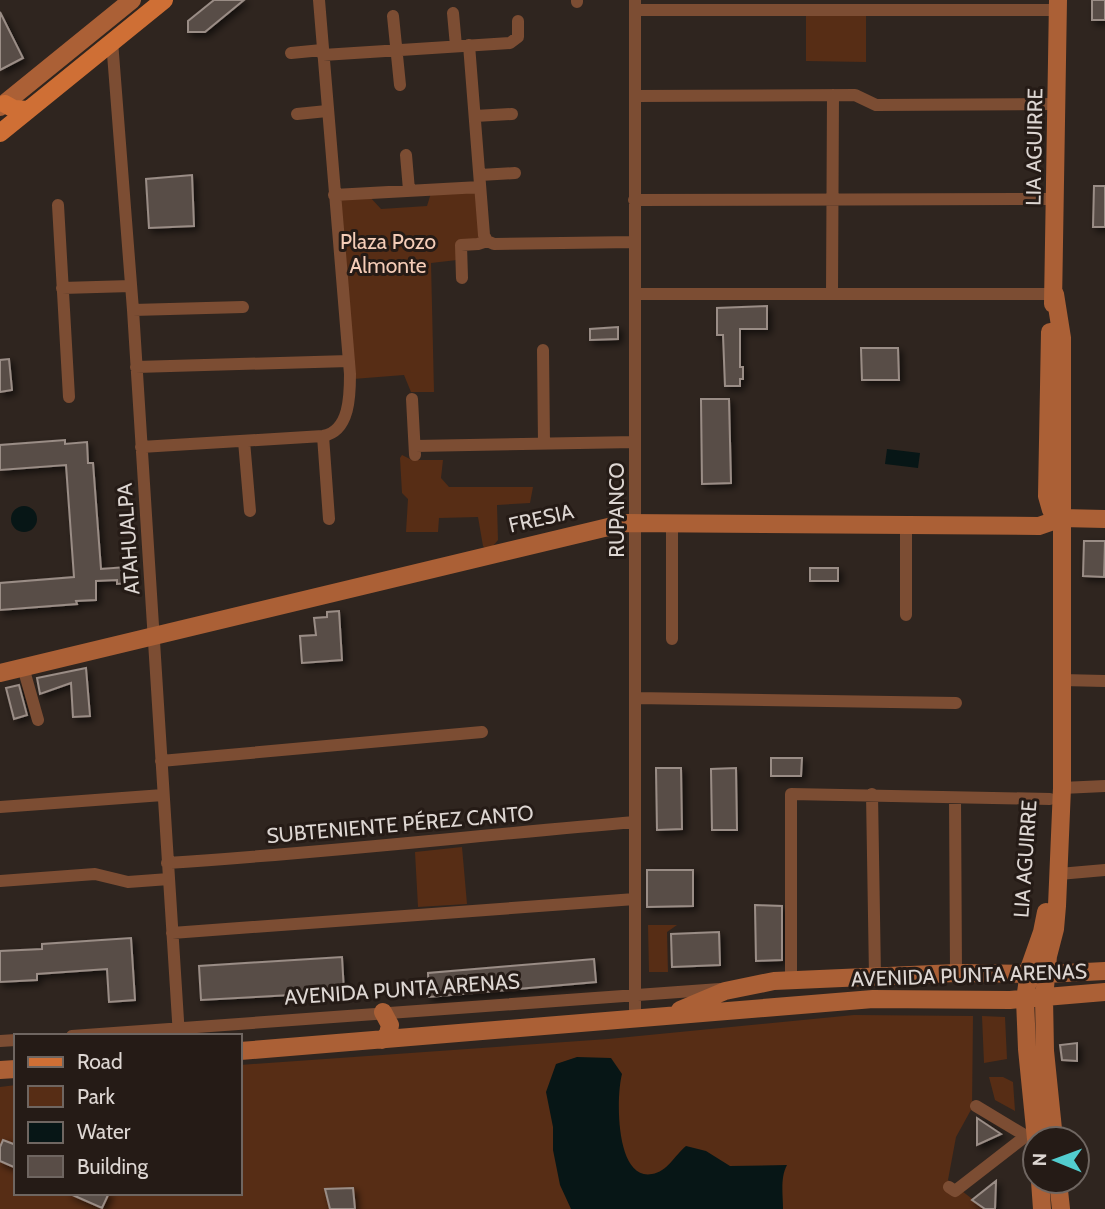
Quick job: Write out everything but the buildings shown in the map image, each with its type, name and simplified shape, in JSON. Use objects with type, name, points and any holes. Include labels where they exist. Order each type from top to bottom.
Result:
[{"type":"main road","points":[[28,110],[14,109],[2,102],[132,0]]},
{"type":"main road","points":[[116,38],[147,0]]},
{"type":"main road","points":[[0,133],[164,0]]},
{"type":"main road","name":"LIA AGUIRRE","points":[[1037,974],[1045,922],[1061,745],[1062,338],[1055,294],[1058,5]]},
{"type":"main road","name":"FRESIA","points":[[0,673],[614,524],[1039,526],[1062,518],[1105,519]]},
{"type":"main road","name":"LIA AGUIRRE","points":[[1037,974],[1055,929],[1059,874],[1056,794]]},
{"type":"main road","name":"AVENIDA PUNTA ARENAS","points":[[667,1015],[734,988],[791,980],[1105,971]]},
{"type":"main road","points":[[1037,974],[1044,998],[1044,1034],[1053,1125]]},
{"type":"main road","points":[[1034,1125],[1025,999],[1037,974]]},
{"type":"main road","name":"AVENIDA PUNTA ARENAS","points":[[242,1051],[873,999],[1025,999],[1105,992]]},
{"type":"main road","points":[[1044,1034],[1055,1013],[1076,995]]},
{"type":"main road","points":[[382,1040],[388,1034],[390,1025],[383,1012]]},
{"type":"street","points":[[141,447],[323,436],[334,432],[348,409],[349,361],[318,0]]},
{"type":"street","points":[[635,5],[1058,5]]},
{"type":"street","name":"RUPANCO","points":[[635,5],[635,1020]]},
{"type":"street","points":[[453,13],[456,46]]},
{"type":"street","points":[[393,16],[400,85]]},
{"type":"street","points":[[291,52],[397,50],[513,42],[518,37],[518,21]]},
{"type":"street","name":"ATAHUALPA","points":[[116,38],[178,1032]]},
{"type":"street","points":[[470,45],[484,235],[487,241],[494,244],[634,242]]},
{"type":"street","points":[[635,96],[855,94],[876,105],[1057,104]]},
{"type":"street","points":[[832,294],[833,95]]},
{"type":"street","points":[[297,114],[327,111]]},
{"type":"street","points":[[475,116],[512,114]]},
{"type":"street","points":[[406,155],[410,190]]},
{"type":"street","points":[[334,195],[410,190],[480,181],[515,173]]},
{"type":"street","points":[[634,200],[1056,199]]},
{"type":"street","points":[[58,205],[69,397]]},
{"type":"street","points":[[462,278],[461,245],[487,241]]},
{"type":"street","points":[[62,288],[131,285]]},
{"type":"street","points":[[635,295],[1055,294]]},
{"type":"street","points":[[133,310],[243,307]]},
{"type":"street","points":[[543,350],[544,444]]},
{"type":"street","points":[[136,367],[349,361]]},
{"type":"street","points":[[412,399],[415,451],[635,442]]},
{"type":"street","points":[[323,436],[329,519]]},
{"type":"street","points":[[244,441],[250,511]]},
{"type":"street","points":[[671,523],[672,639]]},
{"type":"street","points":[[906,524],[906,615]]},
{"type":"street","points":[[23,667],[38,720]]},
{"type":"street","points":[[1062,680],[1105,681]]},
{"type":"street","points":[[635,698],[956,703]]},
{"type":"street","points":[[161,761],[482,732]]},
{"type":"street","points":[[791,980],[791,794],[941,795],[955,798],[1056,794],[1105,786]]},
{"type":"street","points":[[872,794],[875,977]]},
{"type":"street","points":[[0,807],[163,795]]},
{"type":"street","points":[[955,798],[956,974]]},
{"type":"street","name":"SUBTENIENTE PÉREZ CANTO","points":[[167,863],[389,846],[635,822]]},
{"type":"street","points":[[1059,874],[1105,870]]},
{"type":"street","points":[[0,881],[95,874],[128,882],[169,879]]},
{"type":"street","points":[[172,933],[635,899]]},
{"type":"street","name":"AVENIDA PUNTA ARENAS","points":[[125,1034],[178,1032],[383,1012],[734,988]]},
{"type":"street","points":[[949,1187],[955,1191],[1026,1136],[976,1106]]},
{"type":"green space","points":[[806,16],[866,16],[866,62],[806,61]]},
{"type":"green space","name":"Plaza Pozo Almonte","points":[[472,191],[479,197],[480,240],[457,241],[457,260],[431,263],[434,392],[411,392],[404,375],[353,379],[341,199],[369,196],[381,209],[427,206],[431,193]]},
{"type":"green space","points":[[402,455],[412,460],[443,460],[441,478],[449,487],[533,487],[530,503],[497,505],[498,540],[493,546],[485,548],[478,517],[439,518],[438,532],[406,532],[408,499],[402,493]]},
{"type":"green space","points":[[462,847],[467,904],[418,907],[415,852]]},
{"type":"green space","points":[[648,925],[677,925],[667,932],[668,972],[649,972]]},
{"type":"green space","points":[[854,1015],[973,1016],[972,1108],[956,1137],[948,1180],[985,1209],[0,1209],[0,1087],[14,1085],[14,1195],[242,1195],[242,1065],[608,1039]]},
{"type":"green space","points":[[982,1016],[1005,1017],[1007,1059],[984,1063]]},
{"type":"green space","points":[[989,1077],[1003,1077],[1013,1082],[1015,1111],[995,1100]]},
{"type":"water","points":[[887,449],[920,453],[918,468],[885,464]]},
{"type":"water","points":[[24,506],[33,510],[37,519],[33,528],[24,532],[15,528],[11,519],[15,510]]},
{"type":"water","points":[[577,1057],[611,1058],[622,1074],[619,1100],[621,1135],[631,1164],[640,1173],[657,1173],[686,1146],[706,1151],[730,1166],[787,1165],[783,1181],[783,1209],[571,1209],[560,1185],[546,1092],[556,1064]]}]
